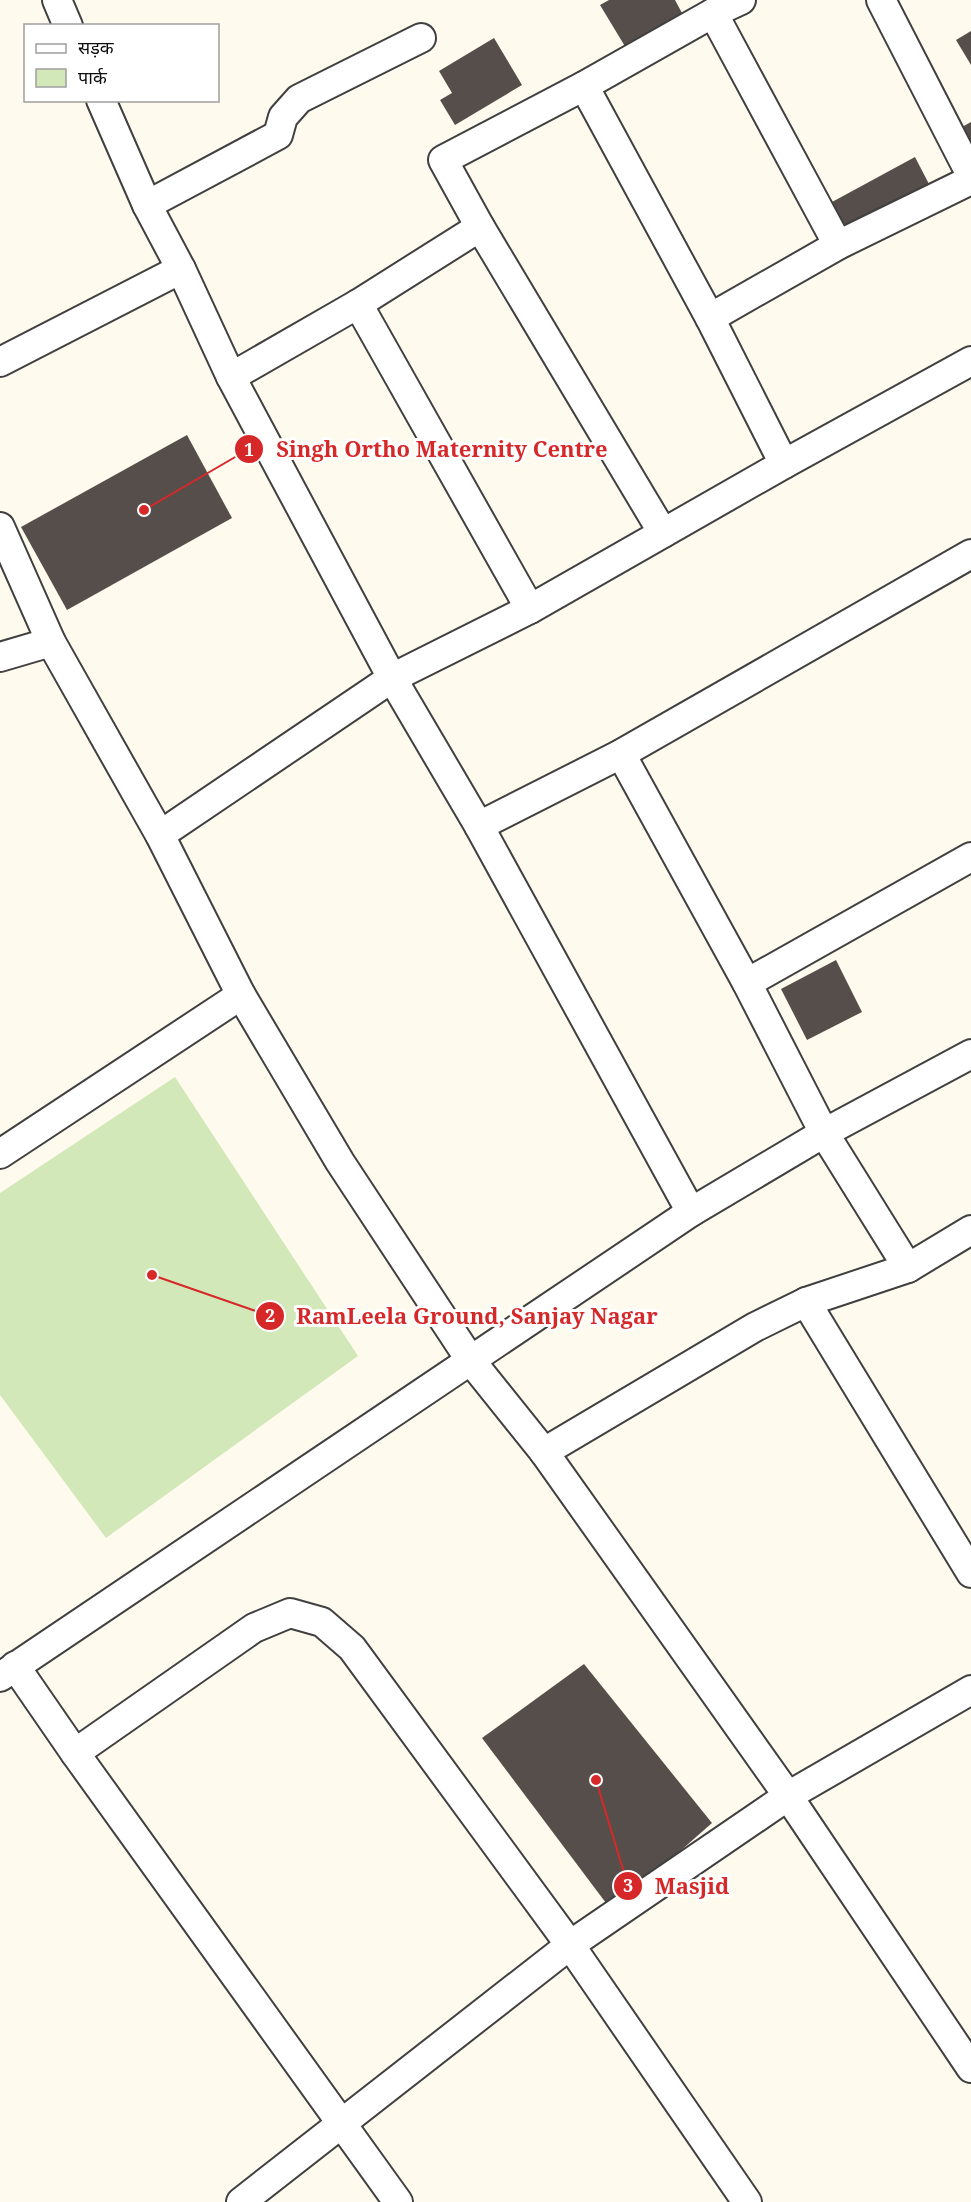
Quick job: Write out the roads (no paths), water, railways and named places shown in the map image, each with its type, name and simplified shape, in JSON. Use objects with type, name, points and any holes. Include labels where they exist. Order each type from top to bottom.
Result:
[{"type":"street","points":[[57,0],[67,24]]},
{"type":"street","points":[[663,532],[480,227],[443,160],[741,0]]},
{"type":"street","points":[[710,318],[838,245],[971,178],[881,0]]},
{"type":"street","points":[[713,13],[838,245]]},
{"type":"street","points":[[147,205],[278,135],[283,117],[298,99],[421,38]]},
{"type":"street","points":[[584,86],[710,318],[784,464]]},
{"type":"street","points":[[102,102],[147,205],[181,269],[231,377],[392,678],[479,826],[691,1212]]},
{"type":"street","points":[[231,377],[358,304],[480,227]]},
{"type":"street","points":[[0,362],[181,269]]},
{"type":"street","points":[[358,304],[530,609]]},
{"type":"street","points":[[160,835],[392,678],[530,609],[663,532],[971,361]]},
{"type":"street","points":[[0,527],[51,642],[160,835],[241,995],[340,1162],[471,1361],[544,1452],[788,1796],[971,2068]]},
{"type":"street","points":[[479,826],[621,754],[971,554]]},
{"type":"street","points":[[0,657],[51,642]]},
{"type":"street","points":[[621,754],[747,983],[824,1132],[908,1268]]},
{"type":"street","points":[[747,983],[971,857]]},
{"type":"street","points":[[0,1154],[241,995]]},
{"type":"street","points":[[398,2202],[75,1753],[7,1672],[691,1212],[824,1132],[971,1054]]},
{"type":"street","points":[[544,1452],[755,1327],[806,1302],[908,1268],[971,1230]]},
{"type":"street","points":[[806,1302],[971,1573]]},
{"type":"street","points":[[75,1753],[254,1628],[290,1613],[322,1622],[352,1648],[570,1945],[747,2202]]},
{"type":"street","points":[[241,2202],[570,1945],[788,1796],[971,1690]]},
{"type":"place","name":"Singh Ortho Maternity Centre","points":[[144,510]]},
{"type":"place","name":"RamLeela Ground, Sanjay Nagar","points":[[152,1275]]},
{"type":"place","name":"Masjid","points":[[596,1780]]}]
